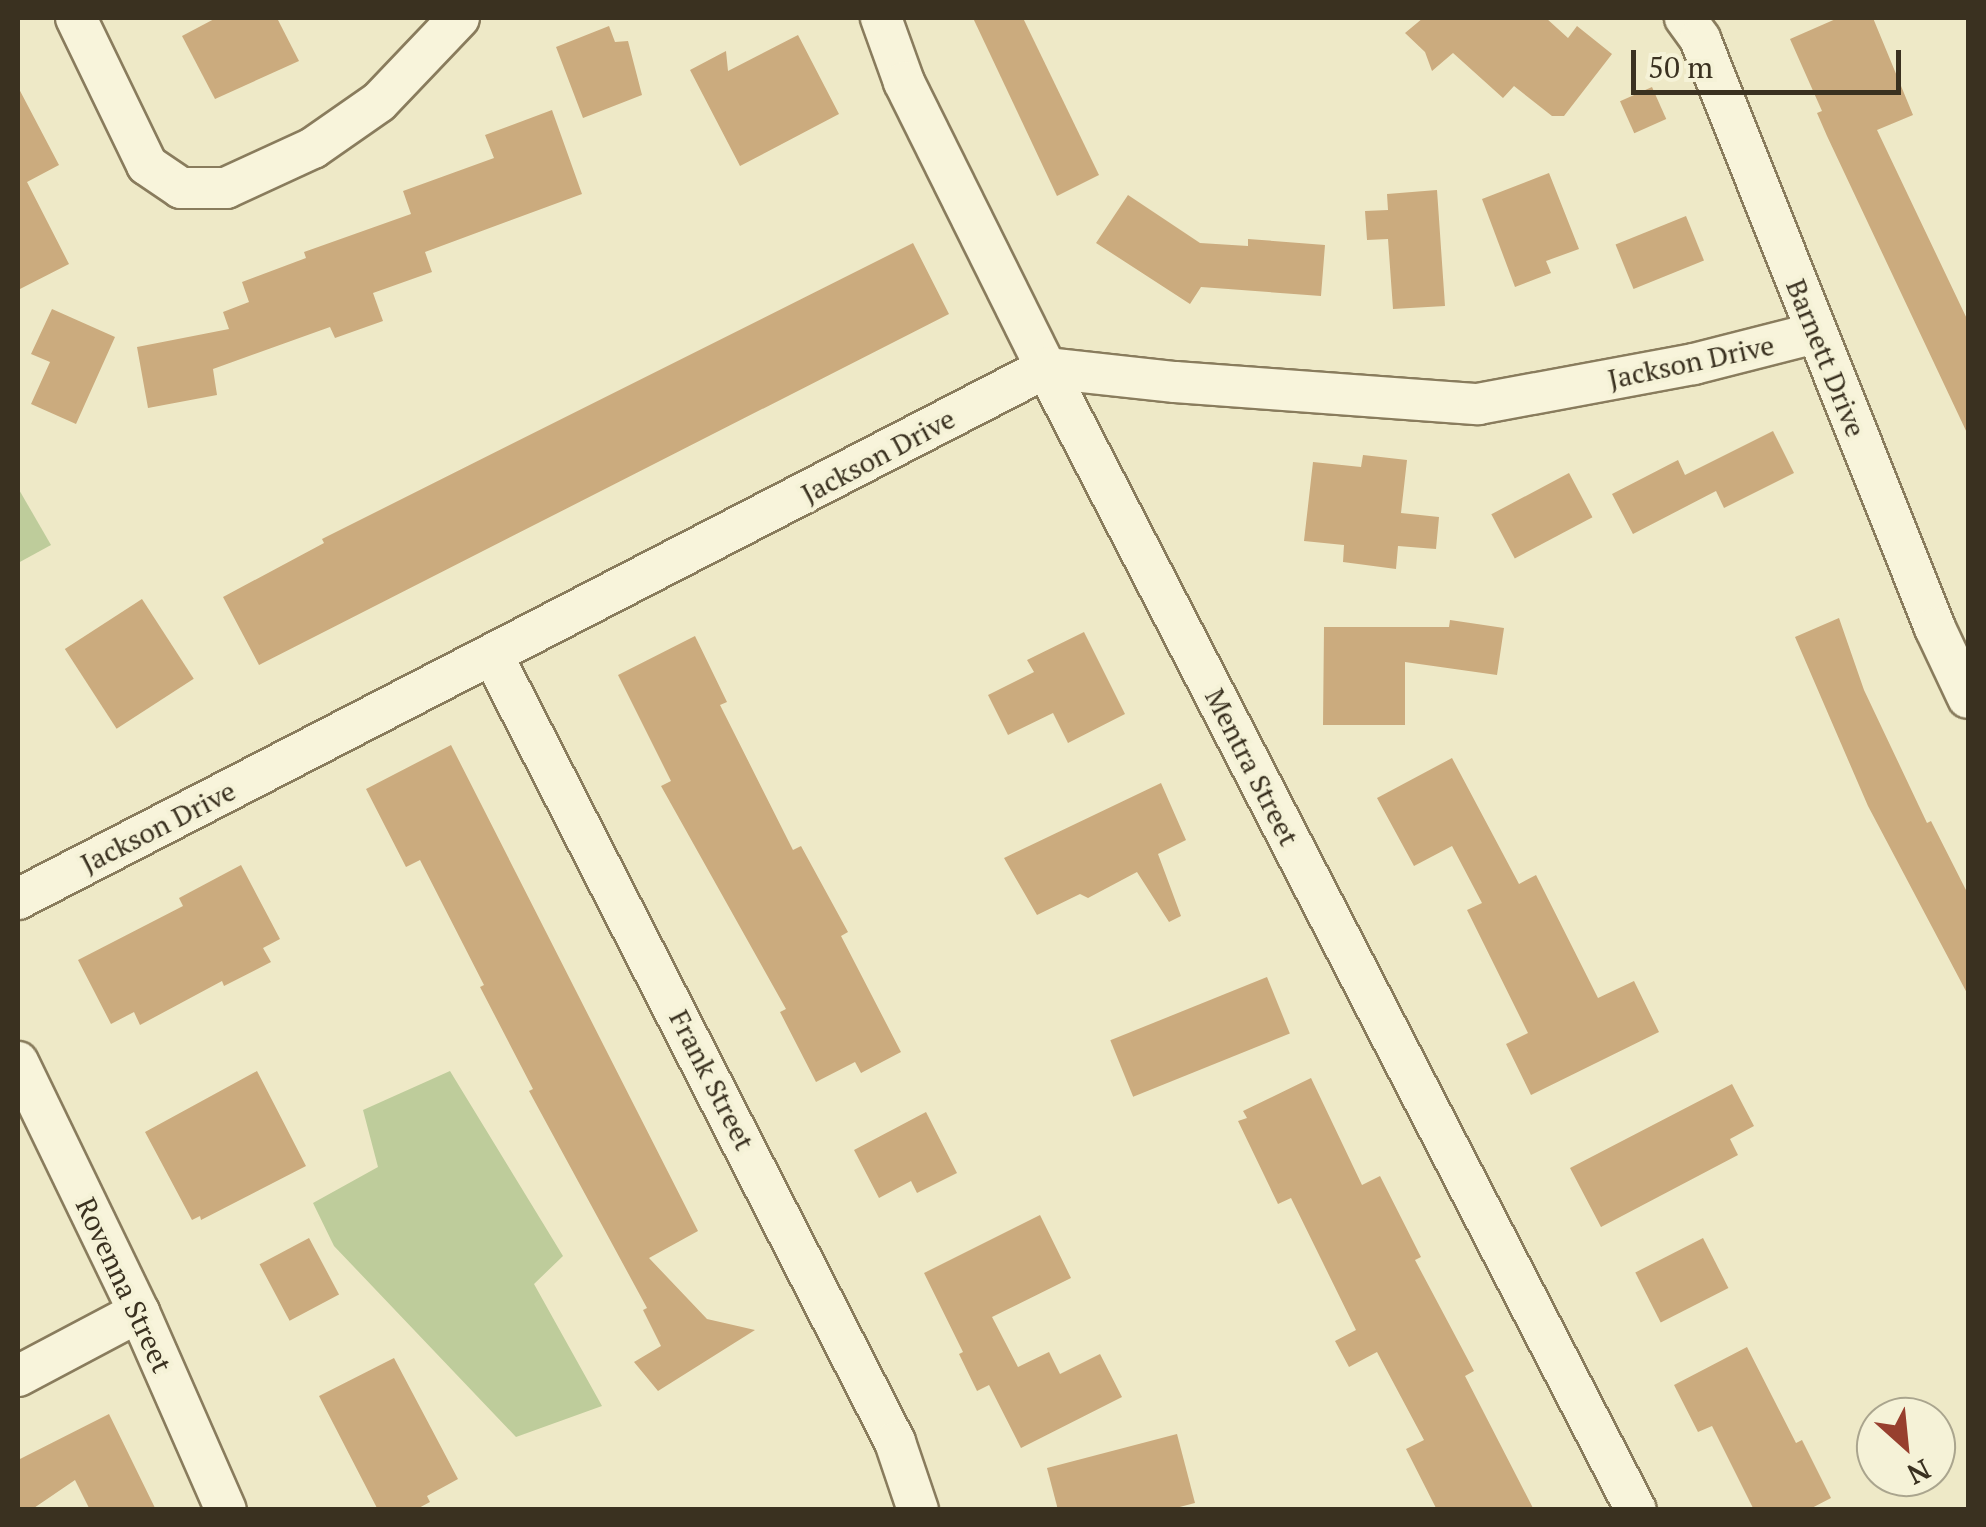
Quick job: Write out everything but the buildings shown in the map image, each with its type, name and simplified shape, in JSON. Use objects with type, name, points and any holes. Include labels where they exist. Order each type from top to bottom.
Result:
[{"type":"street","points":[[76,18],[148,165],[175,201],[226,188],[314,148],[379,102],[459,18]]},
{"type":"street","name":"Mentra Street","points":[[881,18],[904,82],[1046,368],[1636,1510]]},
{"type":"street","name":"Barnett Drive","points":[[1685,18],[1700,39],[1935,628],[1968,698]]},
{"type":"street","name":"Jackson Drive","points":[[18,899],[1046,368],[1175,382],[1478,404],[1694,364],[1816,334]]},
{"type":"street","name":"Frank Street","points":[[494,656],[878,1406],[918,1510]]},
{"type":"street","name":"Rovenna Street","points":[[18,1062],[139,1312],[226,1510]]},
{"type":"street","points":[[18,1376],[139,1312]]},
{"type":"green space","points":[[18,488],[51,545],[18,563]]},
{"type":"green space","points":[[450,1071],[563,1256],[534,1284],[602,1406],[516,1437],[334,1246],[313,1203],[378,1167],[363,1110]]}]
